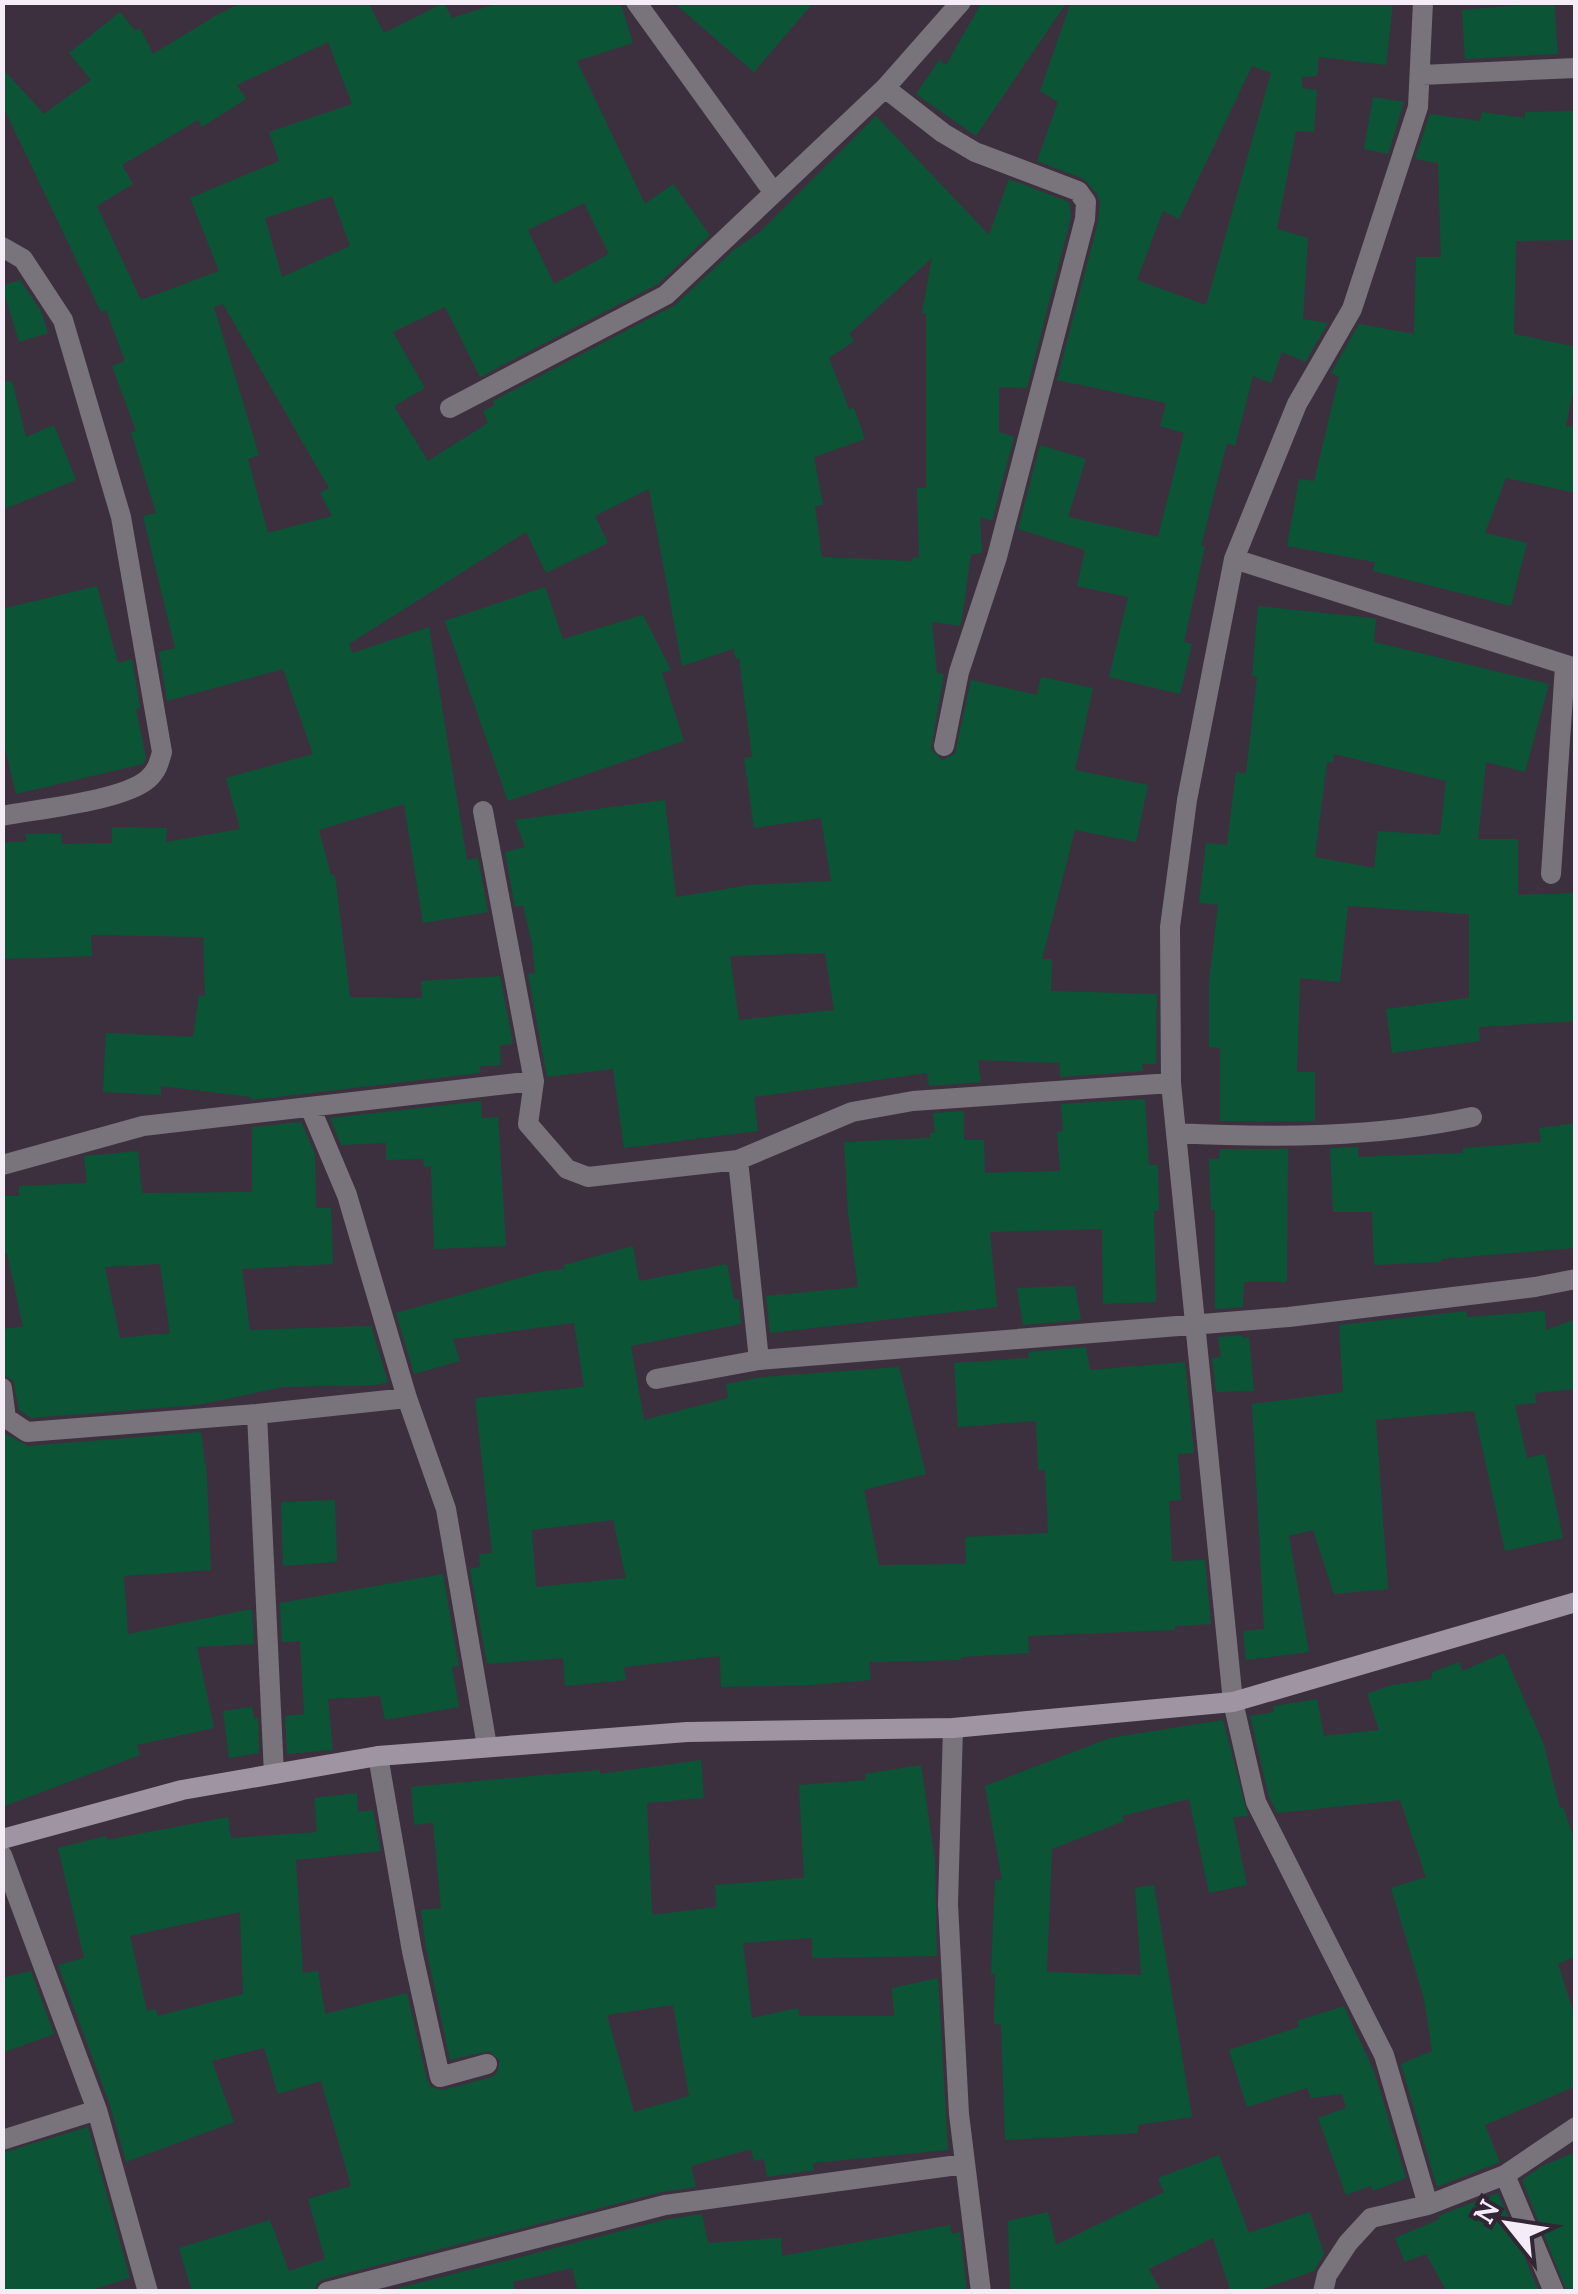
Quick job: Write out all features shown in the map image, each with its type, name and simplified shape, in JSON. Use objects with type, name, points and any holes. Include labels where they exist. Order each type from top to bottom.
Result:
[{"type":"street","points":[[636,2],[774,193]]},
{"type":"street","points":[[450,408],[666,295],[885,88],[960,2]]},
{"type":"street","points":[[1423,2],[1418,107],[1352,309],[1297,404],[1234,558],[1186,800],[1170,927],[1170,1083],[1233,1702],[1256,1802],[1384,2055],[1428,2205]]},
{"type":"street","points":[[1421,74],[1576,68]]},
{"type":"street","points":[[885,88],[942,133],[975,152],[1078,191],[1086,202],[997,557],[958,672],[944,746]]},
{"type":"street","points":[[2,247],[24,259],[63,320],[121,518],[162,752],[157,769],[144,782],[107,797],[2,816]]},
{"type":"street","points":[[1234,558],[1570,668],[1551,874]]},
{"type":"street","points":[[484,810],[534,1081],[528,1124],[548,1152],[567,1169],[588,1177],[738,1160],[852,1112],[913,1101],[1170,1083]]},
{"type":"street","points":[[2,1166],[143,1126],[534,1081]]},
{"type":"street","points":[[310,1107],[347,1195],[407,1398],[446,1510],[487,1746]]},
{"type":"street","points":[[1176,1133],[1272,1138],[1423,1128],[1472,1117]]},
{"type":"street","points":[[738,1160],[759,1360]]},
{"type":"street","points":[[656,1379],[759,1360],[1290,1316],[1576,1279]]},
{"type":"street","points":[[2,1388],[6,1418],[28,1432],[407,1398]]},
{"type":"street","points":[[257,1414],[274,1774]]},
{"type":"street","points":[[2,1839],[182,1790],[378,1756],[688,1732],[954,1728],[1233,1702],[1576,1602]]},
{"type":"street","points":[[954,1728],[948,1904],[959,2114],[981,2292]]},
{"type":"street","points":[[378,1756],[412,1951],[440,2077],[487,2064]]},
{"type":"street","points":[[2,1855],[97,2110],[148,2292]]},
{"type":"street","points":[[2,2140],[97,2110]]},
{"type":"street","points":[[1323,2292],[1327,2275],[1371,2218],[1428,2205],[1505,2174],[1576,2126]]},
{"type":"street","points":[[327,2292],[665,2205],[965,2164]]},
{"type":"street","points":[[1505,2174],[1554,2292]]},
{"type":"building","points":[[244,2],[368,2],[384,33],[444,3],[452,18],[502,2],[620,2],[633,43],[577,61],[645,204],[673,184],[710,235],[658,284],[480,377],[445,307],[393,332],[425,388],[394,406],[428,461],[488,423],[483,411],[495,405],[493,401],[675,305],[735,249],[760,232],[876,116],[989,235],[1009,179],[1069,202],[1071,217],[1027,388],[999,387],[999,432],[1014,437],[992,521],[980,517],[982,553],[971,554],[960,626],[932,622],[937,673],[944,674],[931,749],[942,760],[955,754],[971,680],[1037,695],[1041,677],[1093,688],[1075,770],[1148,785],[1136,842],[1075,830],[1042,959],[1052,959],[1051,991],[1157,994],[1156,1064],[1142,1064],[1143,1071],[1060,1077],[1059,1063],[978,1060],[981,1082],[929,1086],[927,1073],[754,1097],[758,1131],[624,1148],[613,1069],[547,1077],[528,974],[535,973],[532,944],[523,905],[515,907],[505,852],[525,847],[515,820],[665,800],[676,897],[750,885],[831,881],[821,818],[754,828],[744,758],[752,757],[739,658],[736,659],[733,649],[682,666],[649,489],[595,516],[608,543],[546,573],[526,532],[349,644],[353,653],[429,627],[467,860],[478,858],[488,912],[423,923],[404,804],[319,830],[331,875],[335,875],[350,997],[422,998],[421,981],[500,976],[513,1044],[500,1045],[501,1065],[480,1066],[480,1073],[251,1100],[161,1086],[161,1095],[103,1092],[106,1033],[193,1037],[199,995],[205,996],[203,937],[91,935],[92,956],[2,959],[2,843],[27,841],[25,834],[61,833],[62,844],[112,843],[112,827],[167,828],[166,842],[240,829],[226,778],[313,754],[283,669],[167,701],[159,652],[175,648],[143,516],[156,513],[131,432],[136,431],[112,366],[125,361],[106,310],[101,312],[2,104],[2,68],[44,114],[91,80],[69,53],[120,12],[135,31],[140,28],[153,54]],"holes":[[[328,42],[352,104],[269,132],[279,161],[190,198],[219,271],[141,300],[97,206],[133,184],[122,165],[198,120],[202,127],[246,99],[237,85]],[[332,196],[350,246],[282,277],[265,218]],[[584,203],[609,254],[554,284],[528,230]],[[932,258],[922,313],[926,314],[926,488],[917,488],[919,558],[913,557],[912,561],[822,557],[815,506],[823,505],[814,457],[865,439],[829,358],[854,341],[849,334]],[[223,304],[329,488],[320,493],[332,516],[268,533],[248,459],[259,455],[214,307]],[[825,953],[834,1010],[739,1020],[730,956]]]},
{"type":"building","points":[[673,2],[814,2],[754,72]]},
{"type":"building","points":[[982,2],[1067,2],[976,136],[916,94],[939,60],[946,65]]},
{"type":"building","points":[[1071,2],[1393,2],[1386,65],[1319,57],[1317,76],[1302,77],[1302,88],[1317,90],[1314,132],[1296,131],[1277,229],[1308,238],[1303,319],[1328,323],[1305,362],[1282,352],[1271,383],[1253,376],[1235,446],[1227,443],[1201,546],[1205,546],[1184,642],[1192,644],[1180,694],[1109,677],[1128,597],[1077,586],[1085,550],[1018,529],[1040,445],[1086,459],[1068,517],[1158,537],[1184,433],[1160,426],[1166,403],[1057,380],[1100,203],[1084,179],[1037,161],[1058,102],[1040,91]],"holes":[[[1252,66],[1271,73],[1206,305],[1137,280],[1163,211],[1179,219]]]},
{"type":"building","points":[[1554,2],[1558,54],[1465,59],[1462,10]]},
{"type":"building","points":[[1373,97],[1404,102],[1388,154],[1364,149]]},
{"type":"building","points":[[1576,111],[1576,240],[1516,241],[1514,334],[1576,347],[1576,377],[1566,426],[1576,427],[1576,493],[1506,478],[1485,533],[1527,543],[1511,606],[1373,571],[1375,562],[1287,546],[1299,479],[1314,481],[1339,377],[1331,373],[1359,324],[1414,334],[1416,257],[1441,257],[1438,163],[1415,159],[1430,114],[1480,121],[1482,112],[1525,118],[1525,112]]},
{"type":"building","points":[[20,280],[41,311],[48,333],[19,342],[2,286]]},
{"type":"building","points":[[12,381],[26,437],[54,425],[76,480],[2,510],[2,382]]},
{"type":"building","points":[[97,586],[118,663],[132,659],[140,708],[136,709],[146,758],[143,764],[16,794],[2,735],[2,609]]},
{"type":"building","points":[[545,587],[563,639],[643,615],[671,670],[662,673],[684,741],[508,801],[445,621]]},
{"type":"building","points":[[1258,606],[1376,619],[1374,642],[1549,684],[1525,772],[1486,762],[1478,839],[1518,839],[1518,895],[1576,893],[1576,1021],[1479,1027],[1480,1041],[1392,1053],[1386,1009],[1469,998],[1469,914],[1348,906],[1340,982],[1300,978],[1297,1072],[1315,1072],[1315,1121],[1220,1121],[1220,1048],[1209,1047],[1209,982],[1218,905],[1199,903],[1206,843],[1227,845],[1236,772],[1246,774],[1257,677],[1252,676]],"holes":[[[1334,754],[1446,781],[1440,835],[1378,831],[1374,868],[1315,857],[1327,762],[1333,762]]]},
{"type":"building","points":[[1145,1099],[1149,1165],[1158,1165],[1159,1211],[1154,1211],[1156,1302],[1103,1304],[1102,1229],[990,1232],[997,1307],[770,1333],[766,1296],[858,1287],[844,1142],[930,1138],[930,1133],[935,1133],[933,1113],[964,1111],[964,1140],[984,1140],[985,1173],[1060,1171],[1057,1132],[1063,1131],[1061,1104]]},
{"type":"building","points":[[481,1101],[482,1118],[498,1117],[506,1246],[434,1249],[431,1166],[424,1167],[423,1159],[386,1160],[386,1143],[341,1145],[330,1118]]},
{"type":"building","points":[[301,1122],[315,1154],[316,1208],[331,1208],[333,1264],[242,1269],[250,1330],[371,1326],[388,1382],[283,1387],[197,1405],[31,1418],[19,1410],[13,1380],[2,1375],[2,1329],[23,1327],[7,1253],[2,1253],[2,1196],[19,1196],[19,1186],[87,1183],[84,1156],[138,1151],[142,1193],[252,1192],[252,1127]],"holes":[[[160,1264],[170,1333],[120,1338],[105,1267]]]},
{"type":"building","points":[[1576,1123],[1576,1248],[1374,1265],[1372,1212],[1333,1212],[1330,1148],[1358,1147],[1358,1157],[1463,1153],[1463,1148],[1541,1142],[1539,1128]]},
{"type":"building","points":[[1220,1149],[1288,1149],[1287,1282],[1244,1282],[1243,1307],[1215,1309],[1215,1210],[1211,1210],[1209,1159],[1219,1159]]},
{"type":"building","points":[[633,1246],[639,1281],[727,1264],[734,1299],[739,1299],[741,1324],[631,1346],[644,1420],[728,1398],[726,1384],[763,1377],[899,1367],[926,1474],[864,1490],[879,1565],[966,1564],[965,1537],[1048,1533],[1045,1470],[1038,1470],[1036,1421],[958,1427],[954,1363],[1029,1358],[1028,1352],[1086,1347],[1090,1370],[1185,1362],[1194,1453],[1178,1454],[1181,1500],[1169,1501],[1172,1561],[1205,1560],[1211,1624],[1175,1626],[1175,1630],[1028,1636],[1029,1653],[961,1660],[869,1662],[871,1680],[812,1685],[721,1687],[720,1656],[624,1667],[626,1680],[565,1686],[563,1658],[487,1664],[470,1569],[480,1567],[479,1554],[492,1553],[475,1398],[584,1387],[574,1323],[453,1339],[460,1361],[414,1374],[396,1313],[541,1272],[565,1269],[564,1265]],"holes":[[[613,1520],[626,1578],[536,1587],[532,1530]]]},
{"type":"building","points":[[1075,1286],[1081,1320],[1023,1325],[1017,1288]]},
{"type":"building","points":[[1466,1311],[1467,1317],[1545,1311],[1546,1330],[1576,1319],[1576,1389],[1535,1393],[1536,1403],[1515,1405],[1527,1458],[1545,1454],[1563,1538],[1505,1551],[1474,1411],[1376,1420],[1388,1589],[1334,1594],[1313,1530],[1289,1536],[1309,1652],[1246,1660],[1243,1631],[1264,1629],[1252,1404],[1343,1392],[1339,1325]]},
{"type":"building","points":[[1218,1337],[1249,1337],[1254,1391],[1216,1392],[1212,1358],[1221,1357]]},
{"type":"building","points":[[2,1432],[28,1446],[201,1432],[211,1570],[124,1576],[128,1634],[252,1609],[254,1644],[197,1647],[214,1728],[137,1745],[140,1755],[2,1807]]},
{"type":"building","points":[[335,1500],[337,1562],[283,1566],[281,1502]]},
{"type":"building","points":[[443,1574],[459,1666],[452,1667],[459,1707],[385,1720],[380,1696],[328,1699],[333,1750],[287,1754],[285,1716],[304,1714],[300,1641],[282,1642],[280,1603]]},
{"type":"building","points":[[1504,1653],[1544,1745],[1560,1808],[1563,1807],[1576,1844],[1576,1956],[1558,1964],[1576,2020],[1576,2086],[1485,2125],[1500,2162],[1437,2187],[1401,2064],[1432,2051],[1424,1999],[1391,1888],[1426,1877],[1400,1800],[1277,1813],[1269,1797],[1250,1716],[1274,1712],[1273,1706],[1317,1699],[1324,1736],[1379,1730],[1367,1694],[1392,1685],[1432,1679],[1432,1672],[1459,1662],[1462,1671]]},
{"type":"building","points":[[252,1707],[254,1719],[258,1718],[259,1753],[229,1758],[223,1711]]},
{"type":"building","points":[[1223,1720],[1248,1816],[1233,1817],[1247,1885],[1209,1893],[1189,1799],[1122,1816],[1124,1821],[1052,1849],[1047,1972],[1141,1975],[1135,1888],[1154,1885],[1192,2117],[1138,2125],[1138,2133],[1005,2140],[1001,2024],[994,2024],[995,1974],[991,1974],[995,1880],[1002,1880],[985,1786],[1110,1738]]},
{"type":"building","points":[[701,1760],[704,1798],[647,1803],[652,1915],[716,1907],[715,1885],[804,1878],[799,1785],[866,1780],[865,1774],[921,1765],[935,1861],[937,1956],[812,1958],[812,1938],[743,1943],[752,2018],[798,2008],[799,2016],[894,2016],[892,1988],[938,1978],[948,2150],[813,2163],[814,2170],[767,2177],[764,2159],[754,2161],[751,2149],[691,2166],[696,2187],[662,2192],[324,2279],[317,2283],[314,2292],[192,2292],[179,2248],[270,2220],[289,2271],[325,2259],[308,2199],[351,2186],[321,2081],[278,2094],[264,2048],[212,2061],[234,2122],[126,2162],[110,2105],[58,1965],[84,1958],[58,1848],[106,1836],[107,1840],[228,1817],[231,1838],[317,1832],[314,1798],[357,1793],[358,1812],[373,1810],[381,1851],[296,1860],[303,1973],[318,1971],[325,2014],[407,1993],[427,2080],[431,2087],[443,2090],[492,2077],[500,2061],[489,2051],[450,2060],[421,1910],[441,1908],[433,1823],[414,1825],[411,1787],[600,1770],[600,1774]],"holes":[[[240,1912],[243,1994],[158,2016],[155,2009],[147,2011],[130,1936]],[[673,2005],[689,2096],[634,2112],[607,2015]]]},
{"type":"building","points":[[31,1971],[54,2034],[2,2053],[2,1978]]},
{"type":"building","points":[[1344,2006],[1375,2074],[1406,2178],[1373,2191],[1371,2186],[1346,2195],[1318,2118],[1346,2108],[1342,2094],[1311,2098],[1307,2088],[1247,2107],[1229,2050],[1299,2027],[1297,2021]]},
{"type":"building","points":[[88,2127],[130,2278],[85,2292],[2,2292],[2,2153]]},
{"type":"building","points":[[1576,2152],[1576,2292],[1567,2292],[1522,2180],[1542,2166]]},
{"type":"building","points":[[1219,2155],[1249,2233],[1310,2212],[1324,2254],[1314,2271],[1254,2292],[1231,2292],[1213,2238],[1149,2269],[1161,2292],[1010,2292],[1008,2221],[1048,2212],[1056,2245],[1164,2192],[1158,2178]]},
{"type":"building","points":[[1498,2193],[1539,2292],[1447,2292],[1426,2254],[1405,2262],[1395,2238]]},
{"type":"building","points":[[702,2214],[708,2243],[781,2238],[782,2256],[950,2225],[952,2234],[960,2232],[967,2292],[578,2292],[572,2268],[513,2282],[515,2292],[384,2292],[668,2219]]}]
